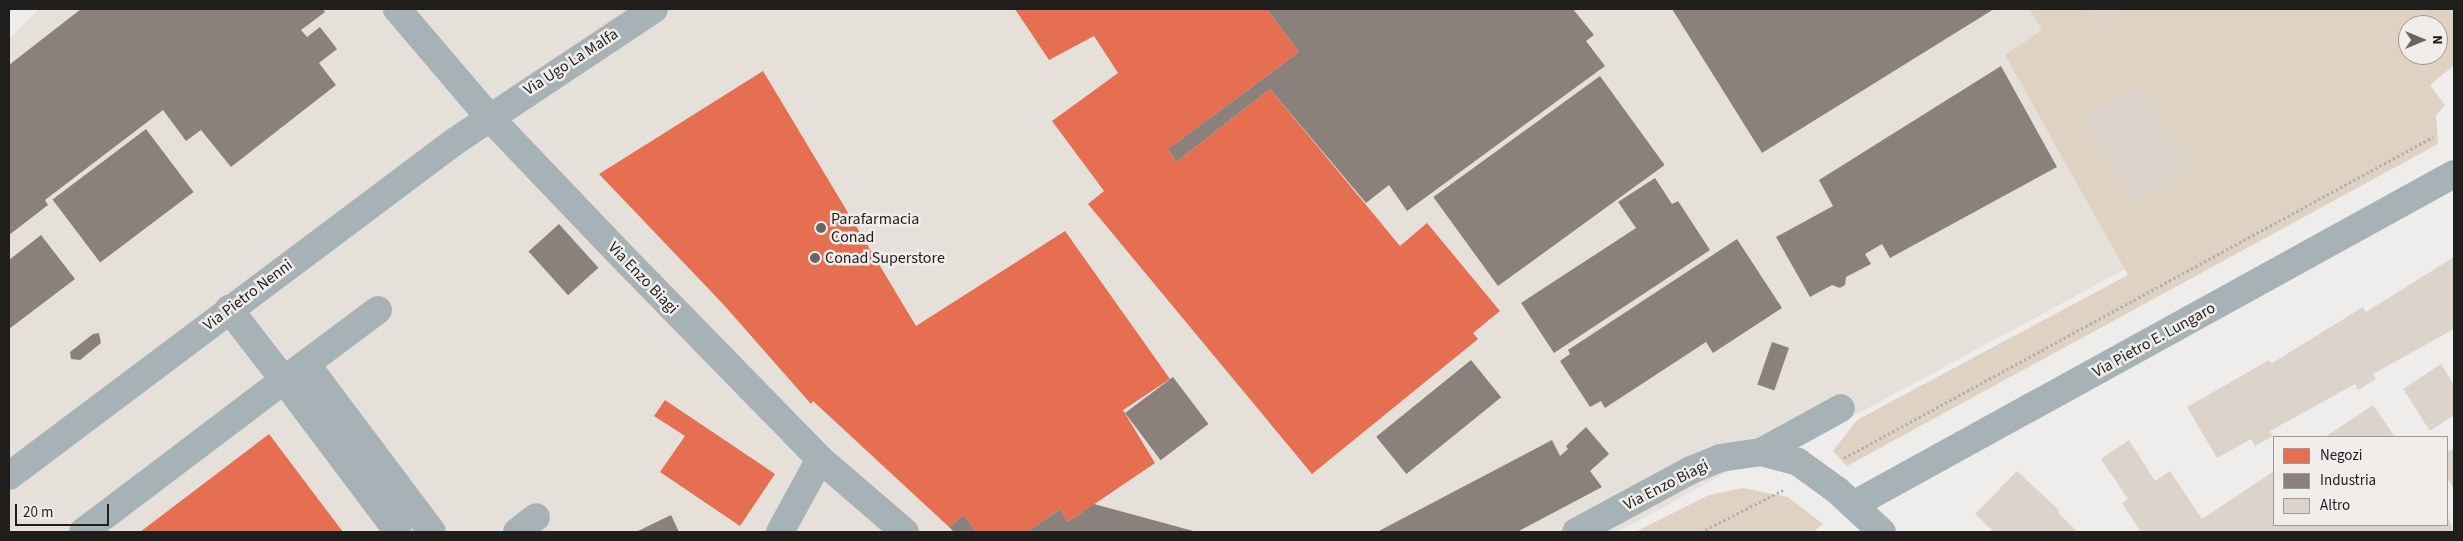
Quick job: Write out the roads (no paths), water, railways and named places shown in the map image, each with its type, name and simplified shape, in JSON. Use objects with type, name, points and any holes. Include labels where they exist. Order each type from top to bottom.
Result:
[{"type":"street","name":"Via Enzo Biagi","points":[[397,9],[489,117],[820,459],[905,532]]},
{"type":"street","name":"Via Ugo La Malfa","points":[[489,117],[654,9]]},
{"type":"street","name":"Via Pietro Nenni","points":[[9,476],[229,309],[489,117]]},
{"type":"street","name":"Via Pietro E. Lungaro","points":[[1853,505],[2454,174]]},
{"type":"street","points":[[229,309],[398,532]]},
{"type":"street","points":[[83,532],[378,310]]},
{"type":"street","points":[[306,364],[432,532]]},
{"type":"street","points":[[1761,452],[1841,408]]},
{"type":"street","name":"Via Enzo Biagi","points":[[1576,532],[1691,470],[1720,458],[1761,452]]},
{"type":"street","points":[[1761,452],[1798,462],[1853,505],[1882,532]]},
{"type":"street","points":[[780,532],[820,459]]},
{"type":"place","name":"Parafarmacia Conad","points":[[821,228]]},
{"type":"place","name":"Conad Superstore","points":[[815,258]]}]
